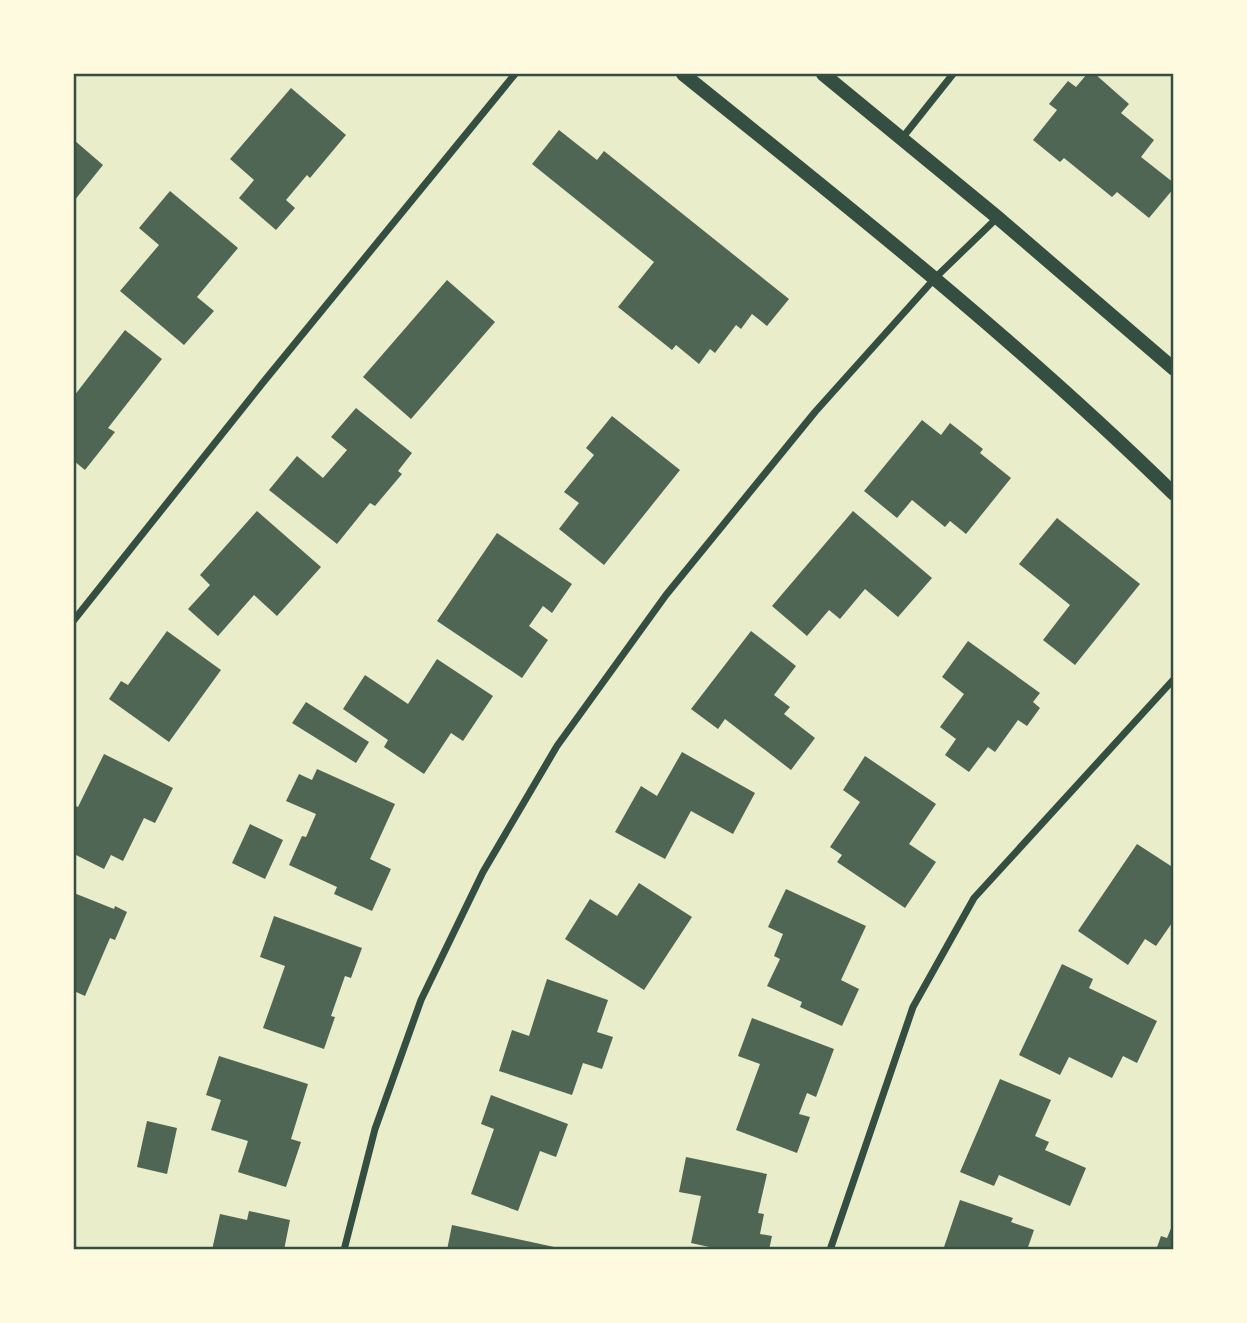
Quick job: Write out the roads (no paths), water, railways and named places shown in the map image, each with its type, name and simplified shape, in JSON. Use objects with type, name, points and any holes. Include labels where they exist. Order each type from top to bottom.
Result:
[{"type":"main road","points":[[683,74],[936,277],[1110,431],[1174,494]]},
{"type":"main road","points":[[822,74],[903,137],[1174,369]]},
{"type":"street","points":[[74,620],[514,74]]},
{"type":"street","points":[[903,137],[953,74]]},
{"type":"street","points":[[344,1250],[375,1129],[421,1000],[483,872],[557,746],[666,595],[815,412],[936,277],[998,217]]},
{"type":"street","points":[[830,1250],[913,1007],[974,898],[1174,679]]}]
